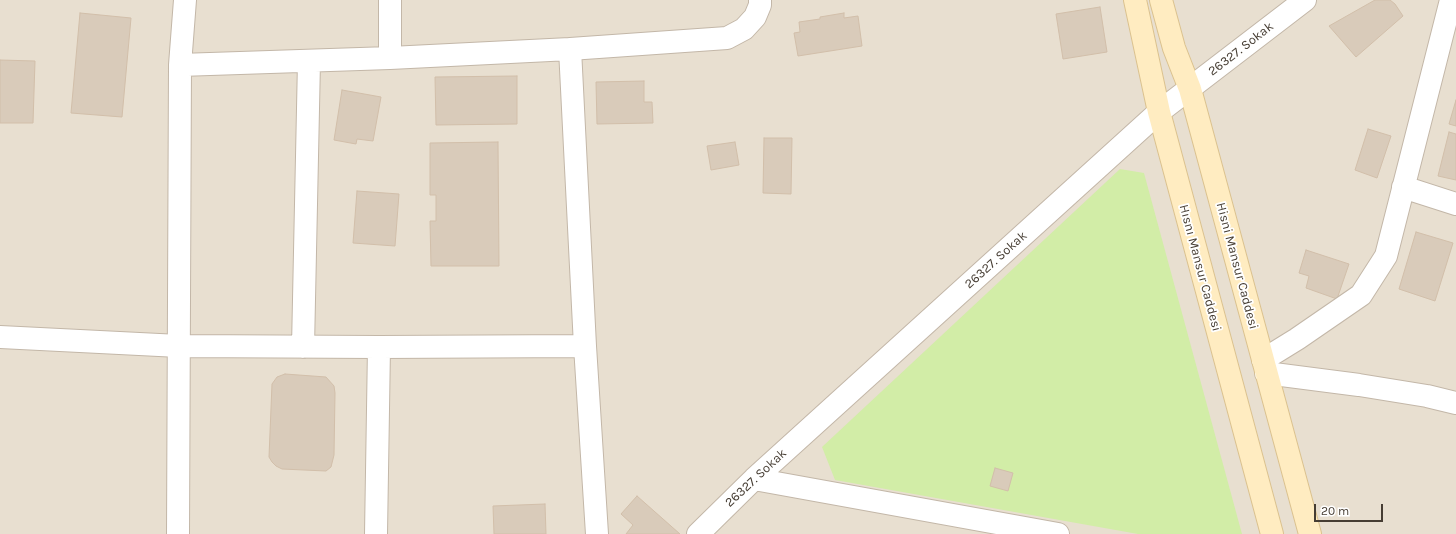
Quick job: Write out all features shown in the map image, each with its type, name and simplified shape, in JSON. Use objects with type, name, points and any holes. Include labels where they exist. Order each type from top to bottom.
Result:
[{"type":"main road","name":"Hısnı Mansur Caddesi","points":[[1135,0],[1159,112],[1272,534]]},
{"type":"main road","name":"Hisni Mansur Caddesi","points":[[1161,0],[1174,48],[1190,89],[1310,534]]},
{"type":"street","points":[[178,534],[180,65],[185,0]]},
{"type":"street","points":[[390,0],[390,58]]},
{"type":"street","points":[[180,65],[390,58],[570,49],[727,38],[744,29],[755,17],[760,5],[760,0]]},
{"type":"street","name":"26327. Sokak","points":[[698,534],[754,479],[1159,112],[1305,0]]},
{"type":"street","points":[[1264,366],[1297,339],[1361,295],[1386,256],[1403,187],[1451,23],[1451,0]]},
{"type":"street","points":[[570,49],[585,346],[597,534]]},
{"type":"street","points":[[303,347],[309,60]]},
{"type":"street","points":[[1403,187],[1456,204]]},
{"type":"street","points":[[0,337],[179,346],[585,346]]},
{"type":"street","points":[[376,534],[379,347]]},
{"type":"street","points":[[1264,366],[1366,386],[1427,396],[1456,403]]},
{"type":"street","points":[[754,479],[966,525],[1058,534]]},
{"type":"shaded area","points":[[0,0],[1456,0],[1456,534],[0,534]]},
{"type":"green space","points":[[1120,169],[1144,173],[1242,534],[1138,534],[835,480],[822,447]]},
{"type":"building","points":[[1375,0],[1390,0],[1395,4],[1403,16],[1356,57],[1329,26]]},
{"type":"building","points":[[1100,7],[1107,52],[1063,59],[1056,14]]},
{"type":"building","points":[[80,13],[131,18],[122,117],[71,113]]},
{"type":"building","points":[[844,13],[844,18],[858,16],[862,46],[798,56],[794,33],[800,32],[799,22]]},
{"type":"building","points":[[0,60],[35,61],[33,123],[0,123]]},
{"type":"building","points":[[517,76],[517,124],[436,125],[435,77]]},
{"type":"building","points":[[644,81],[644,102],[652,102],[653,123],[597,124],[596,82]]},
{"type":"building","points":[[342,90],[381,97],[373,141],[357,139],[356,144],[334,140]]},
{"type":"building","points":[[1456,100],[1456,126],[1449,124]]},
{"type":"building","points":[[1368,129],[1391,136],[1377,178],[1355,170]]},
{"type":"building","points":[[1449,132],[1456,134],[1456,180],[1438,176]]},
{"type":"building","points":[[764,138],[792,138],[791,194],[763,193]]},
{"type":"building","points":[[498,142],[499,266],[431,266],[430,221],[436,221],[436,195],[430,195],[430,143]]},
{"type":"building","points":[[735,142],[739,165],[711,170],[707,146]]},
{"type":"building","points":[[357,191],[399,194],[395,246],[353,243]]},
{"type":"building","points":[[1416,232],[1453,243],[1435,301],[1399,289]]},
{"type":"building","points":[[1306,250],[1349,264],[1337,299],[1306,288],[1309,276],[1299,273]]},
{"type":"building","points":[[285,374],[326,377],[334,386],[334,455],[331,467],[326,471],[282,469],[276,466],[269,457],[272,384],[277,377]]},
{"type":"building","points":[[995,468],[1013,473],[1008,491],[990,486]]},
{"type":"building","points":[[637,496],[680,534],[626,534],[633,525],[621,514]]},
{"type":"building","points":[[545,504],[546,534],[494,534],[493,506]]}]
